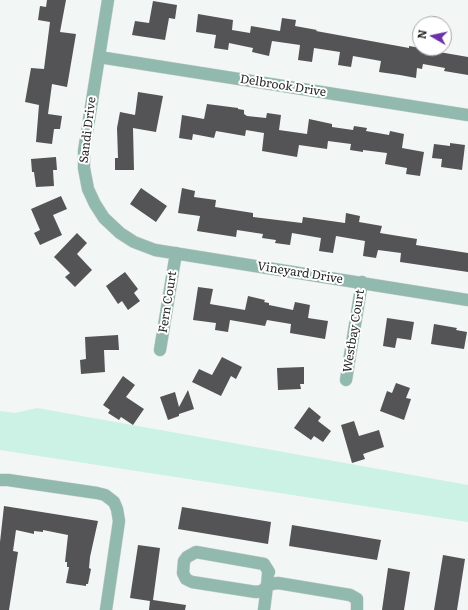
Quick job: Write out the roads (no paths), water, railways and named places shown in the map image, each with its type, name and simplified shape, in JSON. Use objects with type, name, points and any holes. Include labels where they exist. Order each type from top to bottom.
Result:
[{"type":"street","name":"Sandi Drive","points":[[108,0],[84,151],[85,179],[88,189],[100,213],[120,233],[134,242]]},
{"type":"street","name":"Delbrook Drive","points":[[99,57],[468,115]]},
{"type":"street","name":"Vineyard Drive","points":[[134,242],[155,250],[468,300]]},
{"type":"street","name":"Fern Court","points":[[160,350],[176,253]]},
{"type":"street","name":"Westbay Court","points":[[346,380],[362,282]]},
{"type":"street","points":[[0,480],[97,493],[105,495],[114,502],[117,509],[118,520],[106,610]]},
{"type":"street","points":[[264,610],[263,589],[269,572],[265,565],[194,552],[184,561],[183,573],[189,581],[263,589],[278,583],[350,595],[357,599],[357,610]]}]
